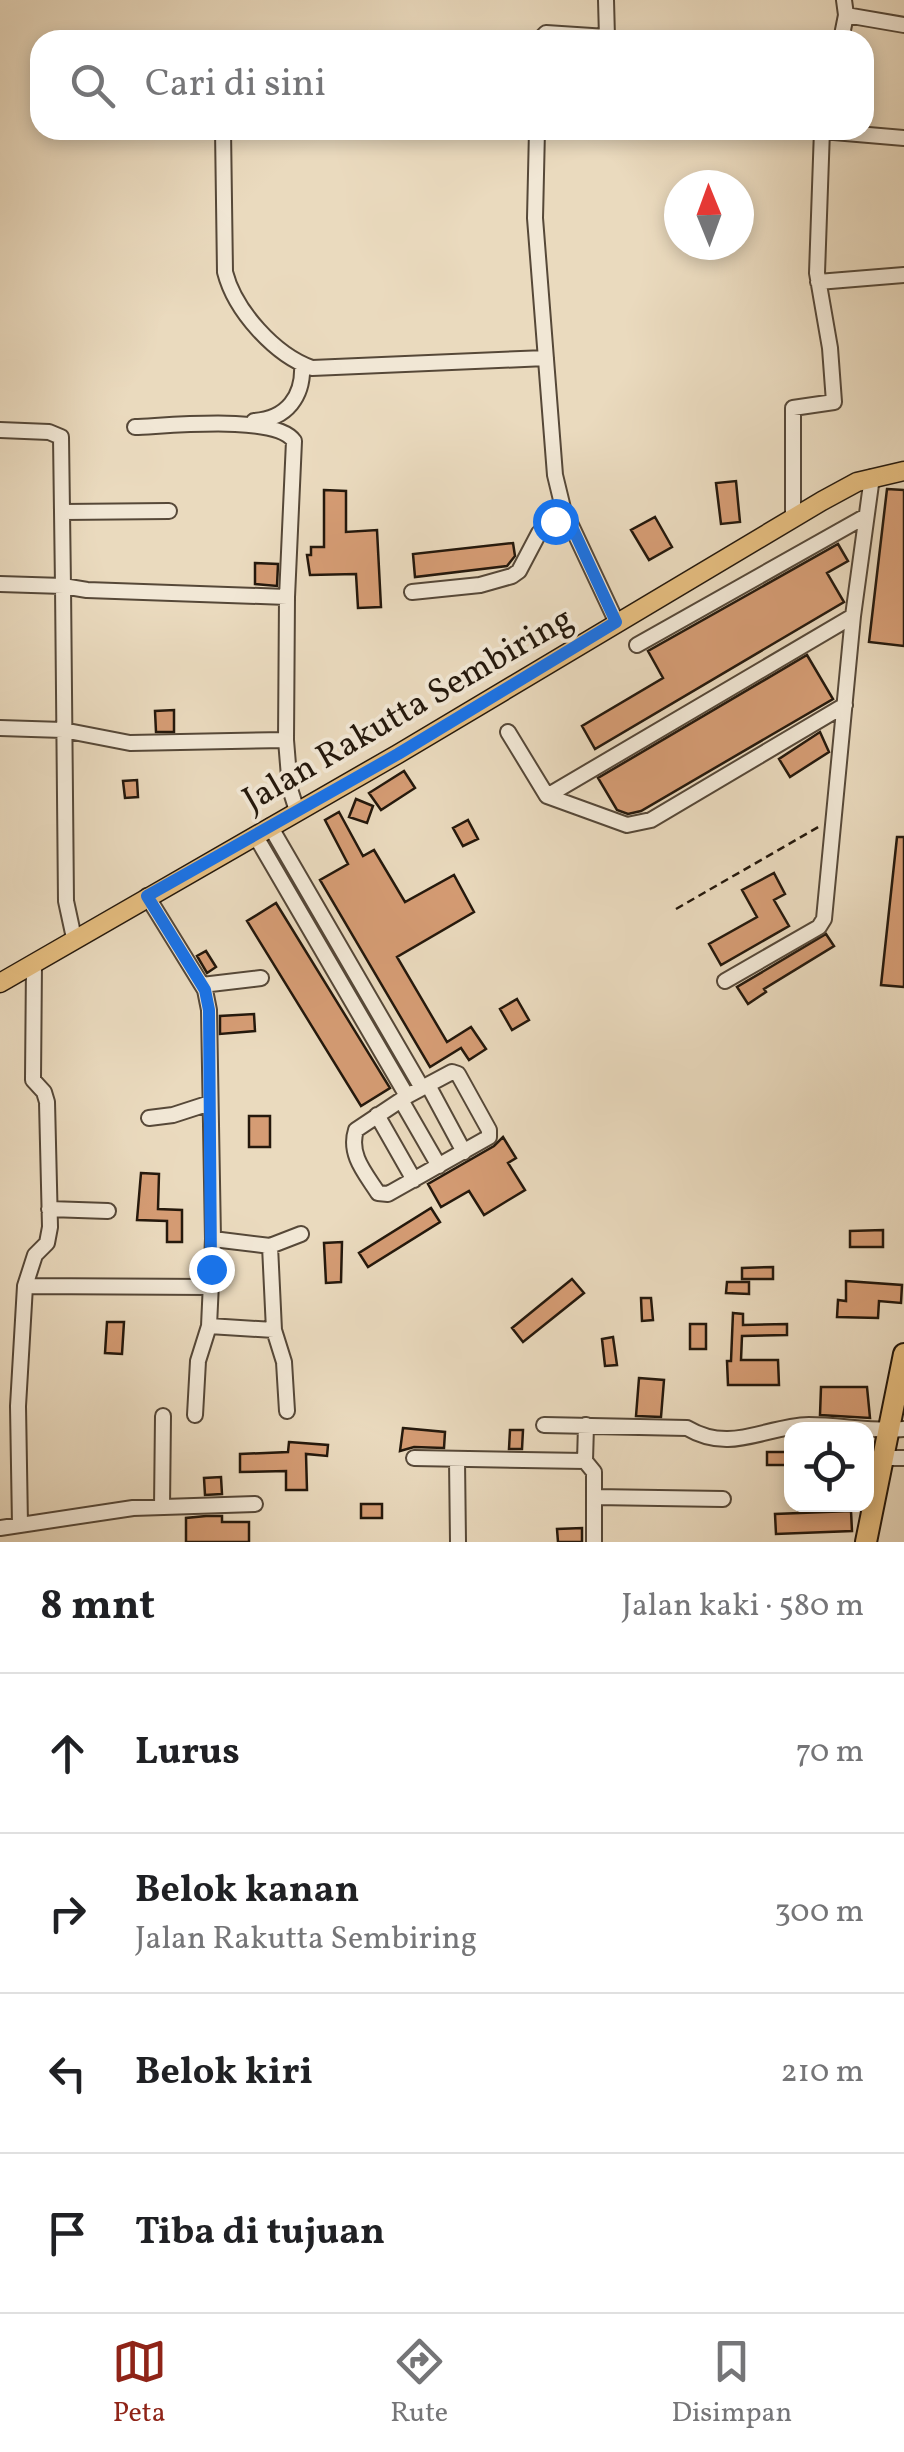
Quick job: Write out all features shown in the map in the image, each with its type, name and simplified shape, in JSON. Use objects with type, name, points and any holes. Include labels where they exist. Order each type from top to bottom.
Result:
[{"type":"highway","points":[[866,1542],[882,1458],[896,1430],[904,1354]]},
{"type":"main road","name":"Jalan Rakutta Sembiring","points":[[0,984],[793,518],[857,482],[904,471]]},
{"type":"street","points":[[606,0],[607,30]]},
{"type":"street","points":[[845,8],[904,24]]},
{"type":"street","points":[[874,135],[904,138]]},
{"type":"street","points":[[224,140],[225,272],[229,289],[263,334],[302,364],[312,368],[546,358]]},
{"type":"street","points":[[537,140],[535,218],[555,475],[566,514],[616,622]]},
{"type":"street","points":[[793,518],[792,408],[834,402],[830,348],[818,282],[822,140]]},
{"type":"street","points":[[818,282],[904,275]]},
{"type":"street","points":[[134,427],[228,424],[277,417],[301,391],[302,364]]},
{"type":"street","points":[[228,424],[280,430],[289,433],[294,441],[286,740],[290,789],[297,811]]},
{"type":"street","points":[[0,430],[49,432],[61,437],[66,901],[74,938]]},
{"type":"street","points":[[725,982],[819,927],[824,919],[853,616],[872,477]]},
{"type":"street","points":[[63,512],[168,511]]},
{"type":"street","points":[[412,592],[480,585],[512,576],[540,534],[566,514]]},
{"type":"street","points":[[637,645],[866,516]]},
{"type":"street","points":[[0,584],[287,597]]},
{"type":"street","points":[[547,796],[853,616]]},
{"type":"street","points":[[508,732],[547,796],[627,824],[644,822],[844,705]]},
{"type":"street","points":[[0,728],[62,730],[130,744],[286,740]]},
{"type":"street","points":[[263,831],[311,897],[464,1152]]},
{"type":"street","points":[[263,831],[296,905],[439,1166]]},
{"type":"street","points":[[147,896],[202,985],[209,1010],[213,1239],[209,1326],[198,1361],[195,1415]]},
{"type":"street","points":[[296,905],[311,897]]},
{"type":"street","points":[[20,1525],[18,1406],[25,1286],[35,1255],[47,1243],[49,1209],[47,1102],[33,1080],[34,964]]},
{"type":"street","points":[[202,985],[262,978]]},
{"type":"street","points":[[448,1074],[458,1074],[489,1130],[486,1139],[388,1194],[378,1194],[356,1158],[354,1134],[425,1086],[448,1074]]},
{"type":"street","points":[[149,1118],[210,1103]]},
{"type":"street","points":[[378,1115],[414,1180]]},
{"type":"street","points":[[49,1209],[108,1211]]},
{"type":"street","points":[[213,1239],[270,1246],[301,1234]]},
{"type":"street","points":[[270,1246],[274,1330],[284,1362],[287,1410]]},
{"type":"street","points":[[25,1286],[210,1287]]},
{"type":"street","points":[[209,1326],[274,1330]]},
{"type":"street","points":[[162,1507],[163,1416]]},
{"type":"street","points":[[544,1425],[687,1428],[699,1435],[730,1439],[753,1438],[784,1426],[896,1430]]},
{"type":"street","points":[[585,1461],[586,1425]]},
{"type":"street","points":[[414,1458],[585,1461],[592,1467],[594,1542]]},
{"type":"street","points":[[882,1458],[904,1458]]},
{"type":"street","points":[[456,1460],[458,1542]]},
{"type":"street","points":[[595,1497],[723,1500]]},
{"type":"street","points":[[0,1528],[162,1507],[255,1504]]},
{"type":"path","points":[[676,909],[834,818]]},
{"type":"building","points":[[736,481],[740,522],[721,524],[716,483]]},
{"type":"building","points":[[887,489],[904,490],[904,646],[869,642]]},
{"type":"building","points":[[324,490],[346,491],[346,532],[377,530],[381,607],[358,608],[356,574],[310,575],[307,555],[311,555],[311,547],[324,547]]},
{"type":"building","points":[[655,517],[672,547],[649,560],[631,530]]},
{"type":"building","points":[[513,543],[515,556],[507,566],[415,577],[413,554]]},
{"type":"building","points":[[838,544],[848,561],[827,573],[844,602],[595,749],[582,726],[663,678],[648,651]]},
{"type":"building","points":[[255,563],[278,564],[277,586],[255,584]]},
{"type":"building","points":[[807,655],[833,699],[641,811],[628,814],[617,810],[598,778]]},
{"type":"building","points":[[174,710],[174,732],[156,732],[155,711]]},
{"type":"building","points":[[820,732],[829,752],[790,777],[779,759]]},
{"type":"building","points":[[404,771],[415,788],[381,810],[369,793]]},
{"type":"building","points":[[137,780],[138,797],[125,798],[123,781]]},
{"type":"building","points":[[356,799],[373,806],[367,823],[349,817]]},
{"type":"building","points":[[339,812],[363,856],[374,850],[405,902],[454,875],[474,912],[397,957],[447,1042],[471,1027],[486,1049],[469,1060],[461,1048],[430,1067],[320,880],[348,864],[325,820]]},
{"type":"building","points":[[468,820],[478,839],[463,846],[453,828]]},
{"type":"building","points":[[897,837],[904,837],[904,987],[881,985]]},
{"type":"building","points":[[774,873],[785,894],[774,900],[789,926],[721,965],[709,944],[757,917],[742,890]]},
{"type":"building","points":[[276,903],[390,1088],[361,1106],[247,921]]},
{"type":"building","points":[[826,934],[834,946],[764,989],[766,992],[748,1004],[737,987]]},
{"type":"building","points":[[206,951],[216,967],[207,973],[197,956]]},
{"type":"building","points":[[517,999],[529,1020],[512,1030],[500,1009]]},
{"type":"building","points":[[254,1014],[255,1031],[220,1034],[220,1016]]},
{"type":"building","points":[[249,1116],[270,1116],[270,1147],[249,1147]]},
{"type":"building","points":[[503,1137],[516,1158],[508,1163],[525,1190],[484,1215],[469,1191],[441,1207],[428,1184]]},
{"type":"building","points":[[141,1173],[159,1174],[158,1209],[182,1210],[182,1242],[167,1242],[167,1221],[137,1220]]},
{"type":"building","points":[[431,1208],[440,1222],[368,1267],[359,1253]]},
{"type":"building","points":[[883,1230],[883,1247],[850,1247],[850,1231]]},
{"type":"building","points":[[342,1242],[341,1282],[326,1283],[324,1243]]},
{"type":"building","points":[[773,1267],[773,1279],[742,1279],[742,1268]]},
{"type":"building","points":[[572,1279],[584,1293],[523,1342],[512,1328]]},
{"type":"building","points":[[846,1281],[902,1285],[901,1303],[879,1301],[878,1318],[837,1317],[838,1300],[846,1301]]},
{"type":"building","points":[[727,1282],[749,1282],[749,1294],[726,1293]]},
{"type":"building","points":[[641,1298],[651,1298],[653,1320],[642,1321]]},
{"type":"building","points":[[733,1313],[743,1314],[743,1325],[787,1324],[787,1335],[742,1336],[741,1360],[778,1360],[779,1385],[728,1385]]},
{"type":"building","points":[[107,1322],[124,1322],[122,1354],[105,1353]]},
{"type":"building","points":[[690,1324],[706,1324],[706,1349],[690,1349]]},
{"type":"building","points":[[613,1337],[617,1365],[605,1366],[602,1339]]},
{"type":"building","points":[[639,1378],[664,1380],[661,1417],[636,1416]]},
{"type":"building","points":[[821,1387],[867,1387],[870,1418],[820,1415]]},
{"type":"building","points":[[403,1428],[445,1432],[444,1448],[414,1447],[400,1451]]},
{"type":"building","points":[[510,1430],[523,1430],[522,1449],[509,1449]]},
{"type":"building","points":[[289,1442],[328,1445],[327,1456],[306,1454],[307,1490],[286,1490],[286,1471],[240,1472],[240,1454],[288,1452]]},
{"type":"building","points":[[767,1452],[784,1452],[784,1465],[767,1465]]},
{"type":"building","points":[[221,1477],[222,1494],[205,1495],[204,1478]]},
{"type":"building","points":[[361,1504],[382,1504],[382,1518],[361,1518]]},
{"type":"building","points":[[851,1512],[852,1531],[776,1534],[775,1514]]},
{"type":"building","points":[[222,1516],[222,1522],[249,1522],[249,1542],[186,1542],[186,1518]]},
{"type":"building","points":[[582,1528],[582,1542],[558,1542],[557,1529]]},
{"type":"route","points":[[211,1269],[209,1010],[205,990],[147,896],[398,754],[616,622],[566,514],[555,521]]}]
